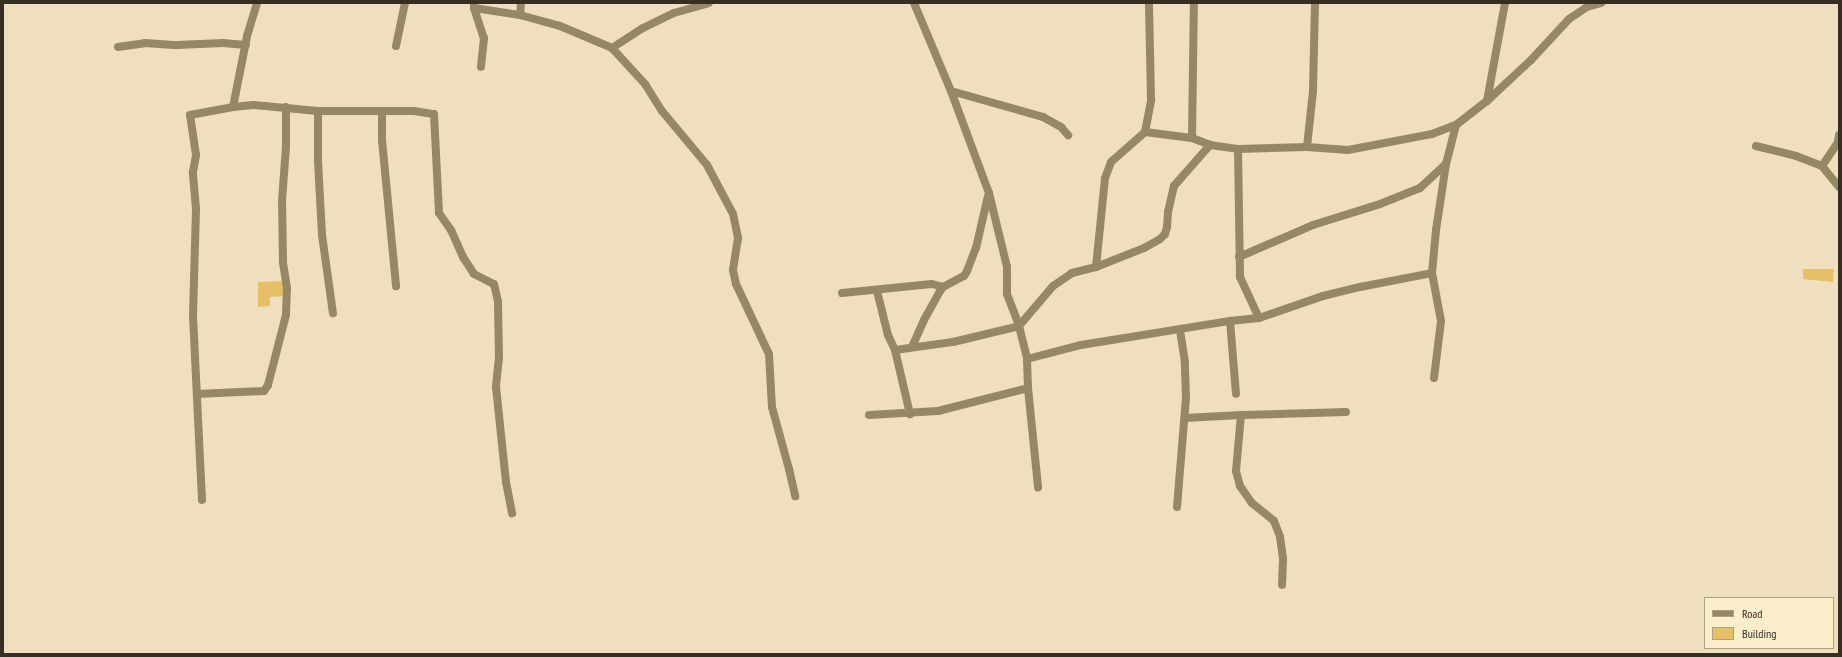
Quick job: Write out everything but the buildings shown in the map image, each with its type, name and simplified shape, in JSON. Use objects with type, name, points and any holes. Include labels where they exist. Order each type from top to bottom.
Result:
[{"type":"street","points":[[233,107],[246,45],[257,3]]},
{"type":"street","points":[[396,46],[405,3]]},
{"type":"street","points":[[520,15],[521,3]]},
{"type":"street","points":[[612,48],[643,28],[674,13],[709,3]]},
{"type":"street","points":[[914,3],[951,92],[989,193],[1007,267],[1007,294],[1019,326],[1028,359],[1028,388],[1038,487]]},
{"type":"street","points":[[1096,267],[1105,178],[1111,162],[1145,132],[1151,100],[1149,3]]},
{"type":"street","points":[[1192,138],[1194,3]]},
{"type":"street","points":[[1307,147],[1313,91],[1315,3]]},
{"type":"street","points":[[1487,102],[1505,3]]},
{"type":"street","points":[[1145,132],[1192,138],[1210,145],[1238,149],[1307,147],[1348,150],[1432,134],[1456,125],[1487,102],[1531,60],[1570,19],[1587,7],[1602,3]]},
{"type":"street","points":[[481,67],[484,38],[474,6],[520,15],[560,26],[612,48],[645,84],[662,111],[707,165],[733,214],[738,238],[734,270],[735,277],[754,324],[769,354],[772,407],[789,469],[794,496]]},
{"type":"street","points":[[118,48],[144,42],[177,45],[223,43],[246,45]]},
{"type":"street","points":[[951,92],[1043,117],[1061,127],[1068,136]]},
{"type":"street","points":[[202,500],[193,316],[196,209],[193,172],[196,155],[190,115],[253,104],[318,111],[414,111],[434,114],[439,213],[451,230],[463,257],[474,274],[494,284],[498,302],[499,358],[496,387],[506,482],[512,513]]},
{"type":"street","points":[[197,394],[264,391],[268,386],[286,315],[287,288],[283,262],[282,201],[286,146],[286,107]]},
{"type":"street","points":[[318,111],[318,176],[322,235],[333,313]]},
{"type":"street","points":[[382,112],[382,140],[396,286]]},
{"type":"street","points":[[1434,378],[1440,340],[1441,321],[1432,273],[1436,230],[1446,164],[1456,125]]},
{"type":"street","points":[[1822,166],[1838,142],[1839,135]]},
{"type":"street","points":[[895,350],[954,342],[1019,326],[1054,286],[1072,273],[1096,267],[1144,248],[1160,239],[1165,234],[1174,186],[1210,145]]},
{"type":"street","points":[[1756,146],[1796,156],[1822,166],[1839,187]]},
{"type":"street","points":[[1238,149],[1240,277],[1259,318]]},
{"type":"street","points":[[1239,257],[1313,225],[1380,204],[1420,188],[1446,164]]},
{"type":"street","points":[[912,348],[924,320],[943,287],[964,276],[967,271],[976,248],[989,193]]},
{"type":"street","points":[[1028,359],[1081,344],[1230,321],[1259,318],[1323,296],[1432,273]]},
{"type":"street","points":[[842,294],[932,284],[943,287]]},
{"type":"street","points":[[877,291],[888,335],[895,350],[910,414]]},
{"type":"street","points":[[1230,321],[1236,394]]},
{"type":"street","points":[[1177,507],[1186,398],[1185,362],[1180,329]]},
{"type":"street","points":[[869,415],[910,414],[938,411],[1028,388]]},
{"type":"street","points":[[1185,418],[1241,414],[1346,412]]},
{"type":"street","points":[[1241,414],[1236,471],[1240,486],[1252,503],[1274,521],[1280,537],[1283,558],[1282,584]]}]
